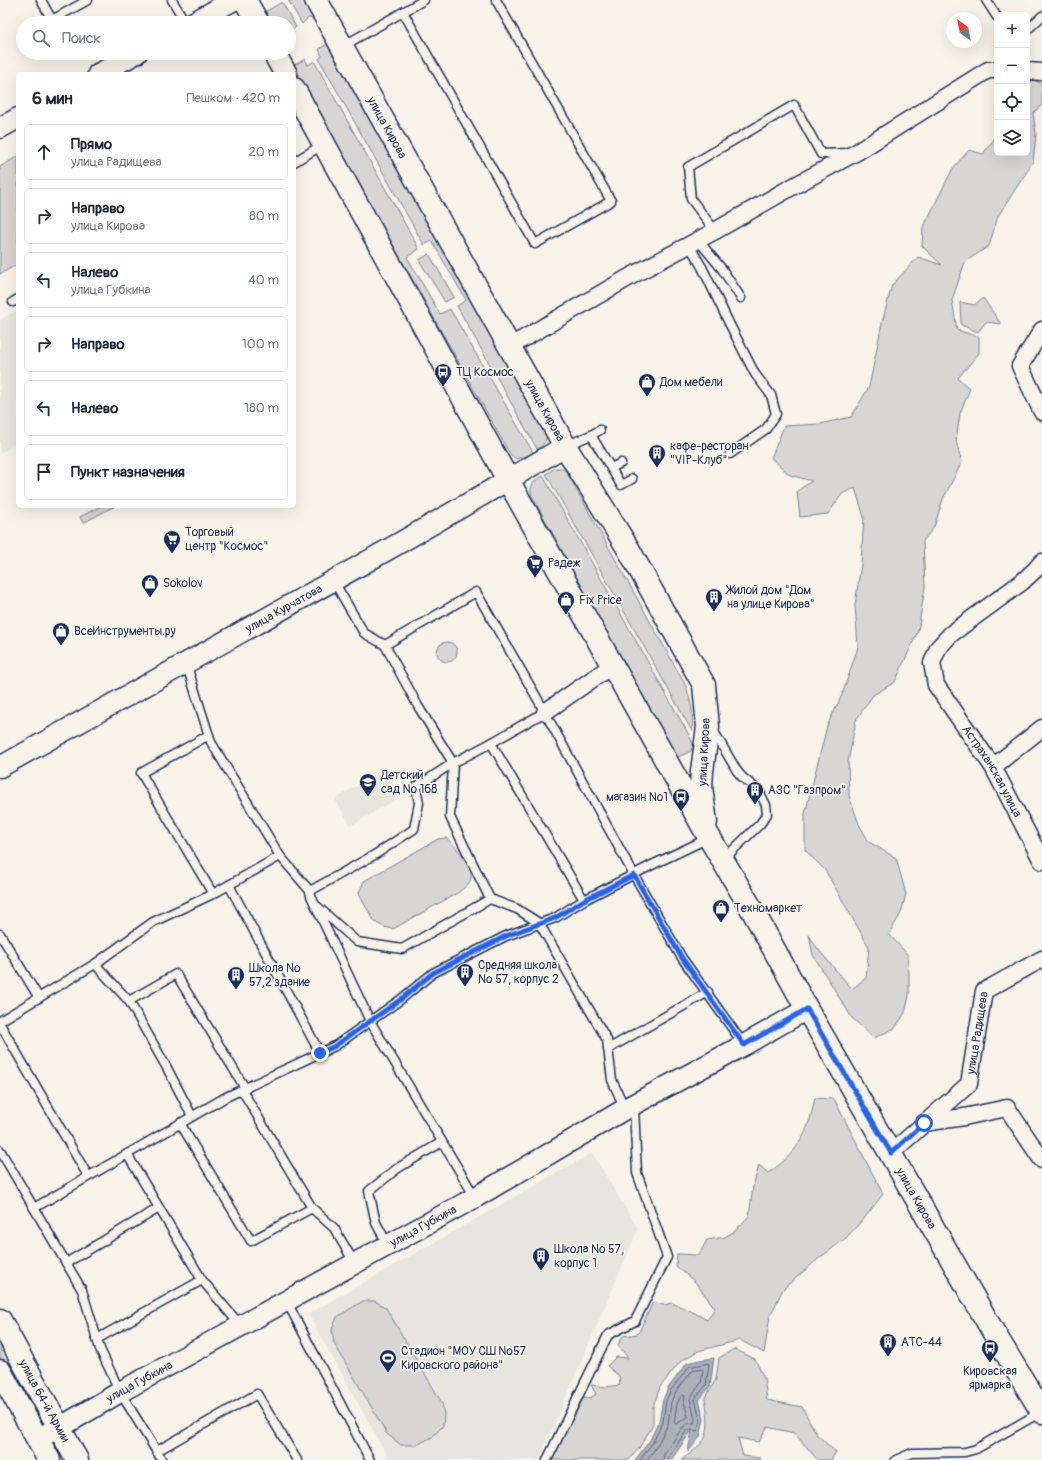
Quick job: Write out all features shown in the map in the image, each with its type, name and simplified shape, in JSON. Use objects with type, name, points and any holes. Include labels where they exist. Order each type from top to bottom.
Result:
[{"type":"main road","points":[[245,0],[254,16]]},
{"type":"main road","name":"улица Кирова","points":[[316,0],[565,446],[629,550],[704,685],[708,727],[701,787],[709,837]]},
{"type":"main road","points":[[278,60],[285,72]]},
{"type":"main road","name":"улица Кирова","points":[[296,93],[508,480],[709,837],[994,1333],[1042,1412]]},
{"type":"main road","name":"улица 64-й Армии","points":[[0,1320],[77,1460]]},
{"type":"main road","name":"улица 64-й Армии","points":[[0,1371],[50,1460]]},
{"type":"street","points":[[205,16],[234,0]]},
{"type":"street","points":[[102,72],[124,60]]},
{"type":"street","points":[[509,347],[633,275],[857,152],[994,67]]},
{"type":"street","points":[[1030,72],[1042,72]]},
{"type":"street","points":[[0,128],[16,119]]},
{"type":"street","points":[[1042,330],[1020,366],[1042,412]]},
{"type":"street","name":"улица Курчатова","points":[[0,768],[333,580],[565,446]]},
{"type":"street","name":"Астраханская улица","points":[[1040,569],[951,634],[938,648],[932,663],[936,684],[993,767],[1042,861]]},
{"type":"street","points":[[545,712],[613,665]]},
{"type":"street","points":[[993,767],[1042,728]]},
{"type":"street","name":"улица Радищева","points":[[891,1153],[969,1084],[984,991],[1042,959]]},
{"type":"street","name":"улица Губкина","points":[[38,1438],[59,1428],[120,1392],[356,1264],[476,1197],[629,1107],[807,1009]]},
{"type":"street","points":[[924,1123],[964,1117],[1006,1108],[1042,1160]]},
{"type":"lane","points":[[40,0],[50,16]]},
{"type":"lane","points":[[59,16],[88,0]]},
{"type":"lane","points":[[172,0],[182,16]]},
{"type":"lane","points":[[341,47],[424,0]]},
{"type":"lane","points":[[986,0],[994,12]]},
{"type":"lane","points":[[402,12],[535,244],[611,201],[500,1]]},
{"type":"lane","points":[[1030,27],[1042,16]]},
{"type":"lane","points":[[715,231],[691,199],[688,167],[794,105],[822,154],[857,152]]},
{"type":"lane","points":[[296,161],[324,144]]},
{"type":"lane","points":[[693,242],[722,270],[741,298]]},
{"type":"lane","points":[[693,242],[702,267],[729,323],[755,374],[771,395],[776,414],[766,429],[730,454]]},
{"type":"lane","points":[[565,446],[600,430]]},
{"type":"lane","points":[[591,435],[621,485],[632,479]]},
{"type":"lane","points":[[602,452],[610,447]]},
{"type":"lane","points":[[611,468],[620,463]]},
{"type":"lane","points":[[333,580],[364,633],[385,644],[418,706],[453,763],[450,817],[490,899],[517,909],[539,923],[607,1040],[612,1080],[629,1107],[637,1173],[667,1257],[635,1321],[608,1335],[546,1460]]},
{"type":"lane","points":[[385,644],[476,592],[545,712],[634,875],[682,958],[708,992],[744,1045]]},
{"type":"lane","points":[[186,662],[211,742],[280,856],[310,891],[370,1021],[476,1197]]},
{"type":"lane","points":[[310,891],[376,854],[414,829],[419,803],[416,787],[453,763],[545,712]]},
{"type":"lane","points":[[707,720],[737,772],[759,791],[767,810],[767,814],[760,824],[732,851],[724,862]]},
{"type":"lane","points":[[209,735],[141,773],[213,894]]},
{"type":"lane","points":[[491,743],[584,900]]},
{"type":"lane","points":[[34,1208],[192,1116],[243,1089],[335,1046],[400,1000],[433,973],[506,936],[555,918],[584,900],[709,837]]},
{"type":"lane","points":[[88,1176],[0,1022],[95,964],[153,922],[213,894],[280,856]]},
{"type":"lane","points":[[229,884],[320,1053]]},
{"type":"lane","points":[[316,906],[358,942],[402,949],[490,899]]},
{"type":"lane","points":[[0,934],[39,998]]},
{"type":"lane","points":[[95,964],[128,1001],[167,1068],[192,1116]]},
{"type":"lane","points":[[128,1001],[176,974],[312,1208],[334,1228],[356,1264]]},
{"type":"lane","points":[[608,1049],[708,992]]},
{"type":"lane","points":[[180,1123],[251,1241],[312,1208]]},
{"type":"lane","points":[[388,1246],[376,1223],[369,1191],[398,1168],[442,1142]]},
{"type":"lane","points":[[0,1150],[82,1290],[100,1349],[120,1392],[162,1460]]},
{"type":"lane","points":[[127,1154],[202,1280],[242,1327]]},
{"type":"lane","points":[[66,1262],[159,1208]]},
{"type":"lane","points":[[97,1339],[202,1280]]},
{"type":"lane","points":[[287,1302],[370,1460]]},
{"type":"lane","points":[[157,1451],[257,1394],[297,1460]]},
{"type":"lane","points":[[896,1460],[912,1453],[964,1456],[1042,1412]]},
{"type":"shaded area","points":[[288,0],[310,0],[319,16],[313,19],[308,18],[302,24]]},
{"type":"shaded area","points":[[282,2],[290,16],[267,16],[265,12]]},
{"type":"shaded area","points":[[333,41],[547,433],[545,442],[537,449],[457,306],[466,300],[432,241],[424,245],[319,59],[322,56],[319,49]]},
{"type":"shaded area","points":[[305,59],[308,65],[314,61],[419,249],[407,257],[440,314],[450,309],[534,454],[516,459],[510,454],[293,66]]},
{"type":"shaded area","points":[[1030,78],[1042,84],[1042,105],[1033,113],[1036,134],[1033,162],[998,216],[989,246],[965,262],[952,300],[957,330],[979,337],[979,353],[958,378],[970,389],[960,413],[956,441],[962,462],[943,499],[934,527],[923,541],[925,587],[918,631],[895,682],[873,695],[856,720],[848,762],[849,796],[859,824],[869,842],[896,858],[906,894],[901,913],[889,934],[907,954],[909,996],[905,1013],[895,1028],[874,1038],[852,1018],[813,955],[809,935],[817,948],[852,989],[866,978],[869,947],[825,870],[805,850],[805,814],[827,726],[842,695],[858,647],[855,605],[861,564],[864,517],[855,488],[842,494],[828,514],[800,517],[797,491],[812,481],[790,475],[771,458],[784,426],[820,424],[851,417],[869,387],[882,323],[892,285],[918,257],[942,265],[922,246],[923,228],[953,168],[969,150],[983,154],[994,139],[994,156],[1030,156]]},
{"type":"shaded area","points":[[16,157],[16,265],[0,274],[0,167]]},
{"type":"shaded area","points":[[429,254],[454,297],[445,302],[419,260]]},
{"type":"shaded area","points":[[983,298],[1001,324],[986,322],[978,332],[961,325],[960,302],[974,305]]},
{"type":"shaded area","points":[[16,311],[16,444],[0,453],[0,320]]},
{"type":"shaded area","points":[[555,468],[561,468],[566,471],[686,686],[692,708],[692,731],[546,474]]},
{"type":"shaded area","points":[[543,476],[689,735],[693,744],[691,751],[678,757],[672,753],[531,494],[533,483]]},
{"type":"shaded area","points":[[97,508],[111,508],[83,523],[80,517]]},
{"type":"shaded area","points":[[447,642],[454,645],[457,652],[454,659],[447,662],[440,659],[437,652],[440,645]]},
{"type":"shaded area","name":"Детский сад № 168","points":[[385,769],[401,796],[351,826],[335,799]]},
{"type":"shaded area","points":[[446,838],[458,851],[469,868],[471,878],[468,884],[459,892],[393,929],[384,927],[375,922],[359,893],[364,881],[438,839]]},
{"type":"shaded area","points":[[815,1098],[834,1099],[883,1194],[846,1238],[818,1259],[783,1289],[770,1316],[764,1353],[740,1340],[698,1351],[681,1361],[660,1387],[653,1407],[653,1425],[639,1448],[629,1460],[551,1460],[584,1397],[590,1398],[596,1394],[591,1385],[606,1387],[620,1385],[619,1376],[607,1366],[616,1357],[628,1358],[618,1345],[623,1336],[638,1334],[653,1302],[664,1305],[672,1303],[707,1320],[715,1308],[695,1282],[676,1266],[677,1254],[699,1255],[707,1240],[725,1237],[735,1231],[749,1216],[753,1187],[759,1165],[768,1173],[792,1153],[805,1133]]},
{"type":"shaded area","points":[[592,1153],[638,1229],[539,1460],[390,1460],[308,1314]]},
{"type":"shaded area","name":"Стадион \"МОУ СШ №57 Кировского района\"","points":[[363,1301],[375,1301],[386,1308],[442,1403],[444,1414],[443,1426],[432,1437],[417,1445],[401,1445],[387,1434],[334,1343],[332,1330],[337,1317]]},
{"type":"shaded area","points":[[0,1337],[38,1406],[38,1414],[33,1413],[29,1409],[0,1357]]},
{"type":"shaded area","points":[[734,1349],[755,1359],[764,1378],[767,1400],[802,1407],[817,1435],[836,1452],[831,1460],[818,1460],[794,1433],[767,1427],[759,1442],[738,1438],[743,1456],[760,1458],[760,1460],[681,1460],[701,1443],[707,1434],[708,1424],[705,1399],[716,1379],[719,1358]]},
{"type":"water","points":[[714,1358],[710,1387],[699,1400],[704,1419],[700,1437],[688,1452],[692,1430],[671,1460],[635,1460],[650,1440],[659,1421],[663,1400],[668,1388],[687,1363]]},
{"type":"place","name":"ТЦ Космос","points":[[443,387]]},
{"type":"place","name":"Дом мебели","points":[[647,397]]},
{"type":"place","name":"кафе-ресторан \"VIP-Клуб\"","points":[[657,468]]},
{"type":"place","name":"Торговый центр \"Космос\"","points":[[172,554]]},
{"type":"place","name":"Радеж","points":[[535,578]]},
{"type":"place","name":"Sokolov","points":[[150,598]]},
{"type":"place","name":"Жилой дом \"Дом на улице Кирова\"","points":[[714,612]]},
{"type":"place","name":"Fix Price","points":[[566,615]]},
{"type":"place","name":"ВсеИнструменты.ру","points":[[61,646]]},
{"type":"place","name":"Детский сад № 168","points":[[368,797]]},
{"type":"place","name":"АЗС \"Газпром\"","points":[[755,805]]},
{"type":"place","name":"магазин №1","points":[[681,812]]},
{"type":"place","name":"Техномаркет","points":[[721,923]]},
{"type":"place","name":"Средняя школа № 57, корпус 2","points":[[465,987]]},
{"type":"place","name":"Школа № 57,2 здание","points":[[236,990]]},
{"type":"place","name":"Школа № 57, корпус 1","points":[[541,1271]]},
{"type":"place","name":"АТС-44","points":[[888,1357]]},
{"type":"place","name":"Кировская ярмарка","points":[[990,1363]]},
{"type":"place","name":"Стадион \"МОУ СШ №57 Кировского района\"","points":[[388,1373]]},
{"type":"route","points":[[320,1053],[335,1046],[400,1000],[433,973],[506,936],[555,918],[584,900],[634,875],[682,958],[713,999],[744,1045],[807,1009],[891,1153],[924,1123]]}]
